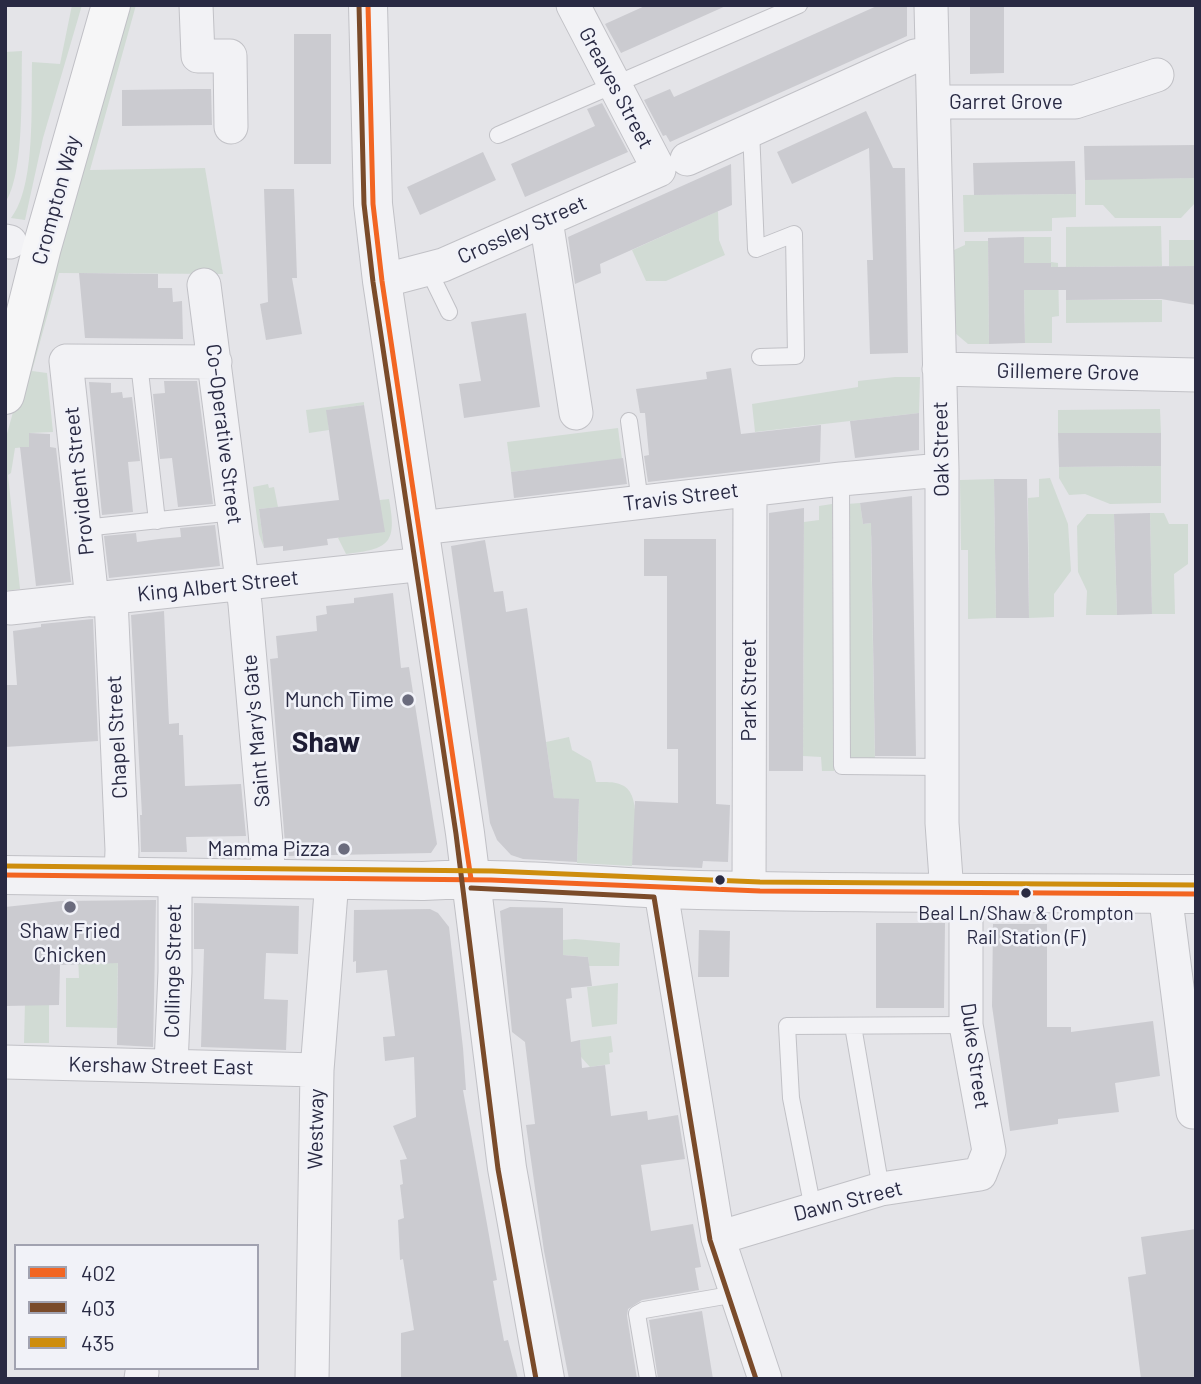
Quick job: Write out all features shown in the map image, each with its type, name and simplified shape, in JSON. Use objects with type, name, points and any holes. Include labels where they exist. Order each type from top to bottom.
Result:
[{"type":"main road","name":"Crompton Way","points":[[5,395],[42,247],[110,5]]},
{"type":"street","points":[[196,5],[198,56],[230,56],[231,127]]},
{"type":"street","points":[[368,5],[373,205],[382,281],[471,878],[507,1168],[545,1379]]},
{"type":"street","name":"Oak Street","points":[[931,5],[942,470],[942,823],[956,893]]},
{"type":"street","name":"Greaves Street","points":[[581,8],[614,83],[673,164]]},
{"type":"street","name":"Crossley Street","points":[[382,281],[443,265],[915,56],[932,53]]},
{"type":"street","name":"Garret Grove","points":[[934,102],[1075,102],[1157,75]]},
{"type":"street","points":[[546,220],[576,413]]},
{"type":"street","name":"Co-Operative Street","points":[[204,285],[243,584]]},
{"type":"street","name":"Provident Street","points":[[101,599],[84,528],[66,361],[139,363]]},
{"type":"street","points":[[139,363],[215,362]]},
{"type":"street","name":"Gillemere Grove","points":[[939,369],[1196,375]]},
{"type":"street","name":"Travis Street","points":[[422,546],[640,502],[942,470]]},
{"type":"street","name":"Park Street","points":[[748,891],[750,489]]},
{"type":"street","name":"King Albert Street","points":[[10,608],[243,584],[422,546]]},
{"type":"street","name":"Saint Mary's Gate","points":[[243,584],[269,877]]},
{"type":"street","name":"Chapel Street","points":[[101,599],[122,850],[121,876]]},
{"type":"street","points":[[5,875],[423,881],[471,878],[748,891],[1180,893],[1195,1112]]},
{"type":"street","name":"Collinge Street","points":[[171,1065],[175,972],[174,877]]},
{"type":"street","name":"Westway","points":[[312,1379],[317,1070],[332,880]]},
{"type":"street","points":[[663,889],[663,904],[718,1238],[765,1379]]},
{"type":"street","name":"Duke Street","points":[[956,893],[966,1025],[989,1151],[980,1174]]},
{"type":"street","name":"Kershaw Street East","points":[[5,1062],[317,1070]]},
{"type":"street","name":"Dawn Street","points":[[718,1238],[881,1189],[980,1174]]},
{"type":"lane","points":[[498,135],[799,5]]},
{"type":"lane","points":[[751,130],[756,249],[794,234],[796,356],[761,358]]},
{"type":"lane","points":[[428,269],[449,312]]},
{"type":"lane","points":[[139,363],[157,521]]},
{"type":"lane","points":[[629,421],[640,502]]},
{"type":"lane","points":[[841,479],[842,766],[942,767]]},
{"type":"lane","points":[[84,528],[234,512]]},
{"type":"lane","points":[[813,1209],[791,1098],[787,1026],[966,1025]]},
{"type":"lane","points":[[853,1026],[881,1189]]},
{"type":"lane","points":[[648,1379],[637,1314],[644,1310],[736,1294]]},
{"type":"shaded area","points":[[72,5],[82,5],[43,138],[25,220],[11,218],[25,186],[31,144],[32,62],[60,64]]},
{"type":"shaded area","points":[[126,5],[136,5],[90,170],[205,168],[223,274],[59,273],[32,371],[47,373],[53,432],[29,433],[29,447],[15,448],[11,473],[8,475],[20,589],[5,591],[5,441]]},
{"type":"shaded area","points":[[22,51],[19,152],[16,172],[5,203],[5,52]]},
{"type":"shaded area","points":[[1196,178],[1196,202],[1181,218],[1115,218],[1103,205],[1085,205],[1085,179]]},
{"type":"shaded area","points":[[1076,194],[1076,217],[1052,218],[1052,231],[964,232],[963,195]]},
{"type":"shaded area","points":[[718,211],[719,240],[725,255],[666,281],[646,281],[632,250]]},
{"type":"shaded area","points":[[1161,226],[1162,266],[1066,267],[1066,227]]},
{"type":"shaded area","points":[[1024,237],[1051,237],[1051,262],[1058,263],[1059,316],[1052,317],[1052,343],[1025,343],[1024,290],[1052,283],[1051,263],[1024,263]]},
{"type":"shaded area","points":[[1169,240],[1196,240],[1196,266],[1169,266]]},
{"type":"shaded area","points":[[965,241],[988,241],[989,344],[968,344],[955,333],[954,250],[965,245]]},
{"type":"shaded area","points":[[1066,300],[1162,300],[1162,322],[1066,323]]},
{"type":"shaded area","points":[[920,377],[919,413],[755,432],[752,404],[858,387],[858,381]]},
{"type":"shaded area","points":[[364,402],[364,405],[327,410],[329,430],[309,433],[306,410]]},
{"type":"shaded area","points":[[1160,409],[1161,433],[1058,433],[1058,410]]},
{"type":"shaded area","points":[[618,428],[622,459],[511,472],[507,442]]},
{"type":"shaded area","points":[[1161,466],[1161,503],[1110,504],[1085,494],[1069,495],[1059,478],[1059,467]]},
{"type":"shaded area","points":[[1050,478],[1068,524],[1071,571],[1054,594],[1054,617],[1029,618],[1028,498],[1039,497],[1039,479]]},
{"type":"shaded area","points":[[994,479],[996,618],[968,619],[968,550],[961,550],[960,480]]},
{"type":"shaded area","points":[[268,484],[269,488],[274,487],[278,507],[259,509],[264,548],[259,534],[253,487]]},
{"type":"shaded area","points":[[389,499],[392,525],[387,541],[372,549],[346,554],[338,538],[380,500]]},
{"type":"shaded area","points":[[860,503],[863,524],[877,522],[871,537],[875,761],[851,762],[847,504]]},
{"type":"shaded area","points":[[832,504],[834,771],[822,771],[821,757],[803,756],[804,522],[819,520],[819,506]]},
{"type":"shaded area","points":[[1150,513],[1164,513],[1169,524],[1188,524],[1188,564],[1174,574],[1175,614],[1152,614]]},
{"type":"shaded area","points":[[1087,514],[1114,514],[1117,615],[1086,615],[1087,591],[1078,572],[1077,526]]},
{"type":"shaded area","points":[[569,737],[572,750],[591,761],[596,782],[618,783],[630,792],[636,823],[632,866],[577,863],[579,800],[554,798],[546,742]]},
{"type":"shaded area","points":[[563,940],[620,943],[619,966],[589,966],[588,957],[563,955]]},
{"type":"shaded area","points":[[118,956],[117,1028],[66,1027],[66,978],[79,978],[78,957],[88,964],[96,964],[97,957]]},
{"type":"shaded area","points":[[618,983],[617,1024],[592,1027],[587,987]]},
{"type":"shaded area","points":[[25,1002],[49,1005],[49,1043],[24,1043]]},
{"type":"shaded area","points":[[611,1036],[613,1052],[609,1053],[610,1064],[590,1067],[581,1057],[580,1040]]},
{"type":"building","points":[[647,5],[728,5],[621,53],[605,24]]},
{"type":"building","points":[[879,5],[907,5],[907,36],[670,142],[666,135],[663,136],[644,100],[670,89],[674,97]]},
{"type":"building","points":[[970,5],[1004,5],[1004,73],[970,74]]},
{"type":"building","points":[[294,34],[331,34],[331,164],[294,164]]},
{"type":"building","points":[[211,89],[212,125],[122,126],[122,90]]},
{"type":"building","points":[[602,103],[628,152],[525,197],[511,164],[595,126],[587,109]]},
{"type":"building","points":[[866,111],[893,168],[905,168],[908,353],[870,354],[867,260],[873,260],[869,148],[792,184],[777,152]]},
{"type":"building","points":[[1196,145],[1196,178],[1085,180],[1084,146]]},
{"type":"building","points":[[483,152],[496,180],[420,215],[407,187]]},
{"type":"building","points":[[1075,161],[1076,194],[974,195],[973,163]]},
{"type":"building","points":[[731,164],[732,205],[600,264],[601,273],[575,284],[568,237]]},
{"type":"building","points":[[264,189],[294,189],[297,278],[292,278],[302,334],[266,340],[260,304],[268,302]]},
{"type":"building","points":[[1024,237],[1024,263],[1051,263],[1051,267],[1196,266],[1196,305],[1161,299],[1066,300],[1066,290],[1024,290],[1025,343],[989,344],[988,238]]},
{"type":"building","points":[[79,273],[158,274],[158,288],[172,288],[173,302],[182,301],[183,339],[85,338]]},
{"type":"building","points":[[526,313],[540,407],[464,418],[459,384],[481,381],[471,322]]},
{"type":"building","points":[[731,368],[741,434],[821,425],[820,462],[648,482],[644,456],[649,455],[645,413],[640,413],[636,389],[707,379],[706,372]]},
{"type":"building","points":[[164,381],[197,381],[213,504],[178,507],[172,458],[160,459],[153,394],[165,393]]},
{"type":"building","points":[[89,382],[111,383],[111,393],[122,392],[123,398],[132,397],[140,461],[128,462],[133,512],[102,515]]},
{"type":"building","points":[[364,405],[385,532],[327,539],[328,545],[283,551],[283,546],[264,548],[259,509],[339,500],[326,410]]},
{"type":"building","points":[[919,413],[919,450],[855,458],[850,421]]},
{"type":"building","points":[[29,433],[50,434],[50,447],[56,448],[71,582],[36,586],[20,447],[29,447]]},
{"type":"building","points":[[1058,433],[1161,433],[1161,466],[1059,467]]},
{"type":"building","points":[[623,458],[627,484],[514,498],[511,472]]},
{"type":"building","points":[[994,479],[1027,479],[1029,618],[996,618]]},
{"type":"building","points":[[912,496],[916,756],[875,756],[871,523],[863,524],[860,503]]},
{"type":"building","points":[[804,508],[803,771],[769,771],[769,513]]},
{"type":"building","points":[[1150,513],[1152,614],[1117,615],[1114,514]]},
{"type":"building","points":[[215,525],[220,566],[109,578],[104,536],[136,533],[137,542],[181,537],[180,528]]},
{"type":"building","points":[[644,539],[716,539],[716,804],[730,805],[728,862],[703,861],[702,868],[632,865],[635,801],[678,803],[678,749],[667,749],[667,576],[644,576]]},
{"type":"building","points":[[485,540],[494,592],[503,591],[506,612],[527,608],[554,798],[579,799],[577,862],[523,859],[511,855],[497,840],[490,823],[451,546]]},
{"type":"building","points":[[393,593],[401,668],[409,667],[437,844],[431,853],[286,856],[270,659],[278,658],[276,636],[317,631],[316,616],[327,614],[326,606],[354,603],[354,598]]},
{"type":"building","points":[[164,611],[169,724],[179,723],[179,735],[183,735],[185,786],[241,784],[246,836],[186,837],[187,852],[141,852],[142,815],[131,615]]},
{"type":"building","points":[[93,619],[98,741],[5,747],[5,685],[17,685],[13,631],[41,627],[41,624]]},
{"type":"building","points":[[156,900],[153,1047],[117,1045],[118,963],[60,965],[59,1005],[5,1006],[5,907],[61,901]]},
{"type":"building","points":[[194,903],[299,906],[298,954],[266,953],[264,999],[288,1000],[286,1050],[201,1047],[204,949],[194,949]]},
{"type":"building","points":[[510,907],[563,908],[563,955],[588,957],[592,986],[571,988],[572,998],[566,999],[571,1042],[580,1040],[582,1068],[605,1065],[611,1116],[647,1111],[648,1120],[678,1115],[685,1159],[641,1165],[651,1231],[693,1224],[701,1267],[695,1268],[699,1290],[642,1300],[628,1309],[637,1379],[569,1379],[544,1251],[526,1125],[535,1124],[525,1042],[512,1032],[500,911]]},
{"type":"building","points":[[430,909],[438,913],[449,927],[463,1048],[466,1090],[463,1090],[497,1280],[493,1281],[504,1341],[508,1340],[518,1379],[401,1379],[401,1333],[414,1330],[403,1259],[400,1260],[398,1220],[404,1218],[400,1160],[407,1159],[393,1126],[416,1117],[414,1057],[385,1061],[383,1037],[395,1036],[387,970],[356,973],[356,961],[353,962],[354,910]]},
{"type":"building","points":[[876,923],[945,923],[944,1008],[876,1008]]},
{"type":"building","points":[[993,924],[1047,924],[1047,1027],[1071,1027],[1071,1032],[1153,1021],[1160,1076],[1115,1083],[1119,1112],[1058,1119],[1058,1124],[1010,1131],[992,1006]]},
{"type":"building","points":[[699,930],[730,931],[729,977],[698,977]]},
{"type":"building","points":[[1196,1229],[1196,1379],[1141,1379],[1128,1277],[1146,1274],[1141,1237]]},
{"type":"building","points":[[702,1311],[713,1379],[658,1379],[649,1320]]},
{"type":"transit line","name":"403","points":[[359,5],[364,204],[373,282],[456,834],[498,1169],[536,1379]]},
{"type":"transit line","name":"402","points":[[368,5],[373,204],[382,281],[471,879]]},
{"type":"transit line","name":"435","points":[[5,866],[492,871],[760,882],[1196,885]]},
{"type":"transit line","name":"402","points":[[5,875],[491,880],[760,891],[1196,894]]},
{"type":"transit line","name":"403","points":[[471,888],[654,897],[710,1240],[756,1379]]},
{"type":"place","name":"Munch Time","points":[[408,700]]},
{"type":"place","name":"Mamma Pizza","points":[[344,849]]},
{"type":"place","name":"Beal Ln/Shaw & Crompton Rail Station (F)","points":[[1026,893]]},
{"type":"place","name":"Shaw Fried Chicken","points":[[70,907]]},
{"type":"district","name":"Shaw","points":[[326,743]]}]
